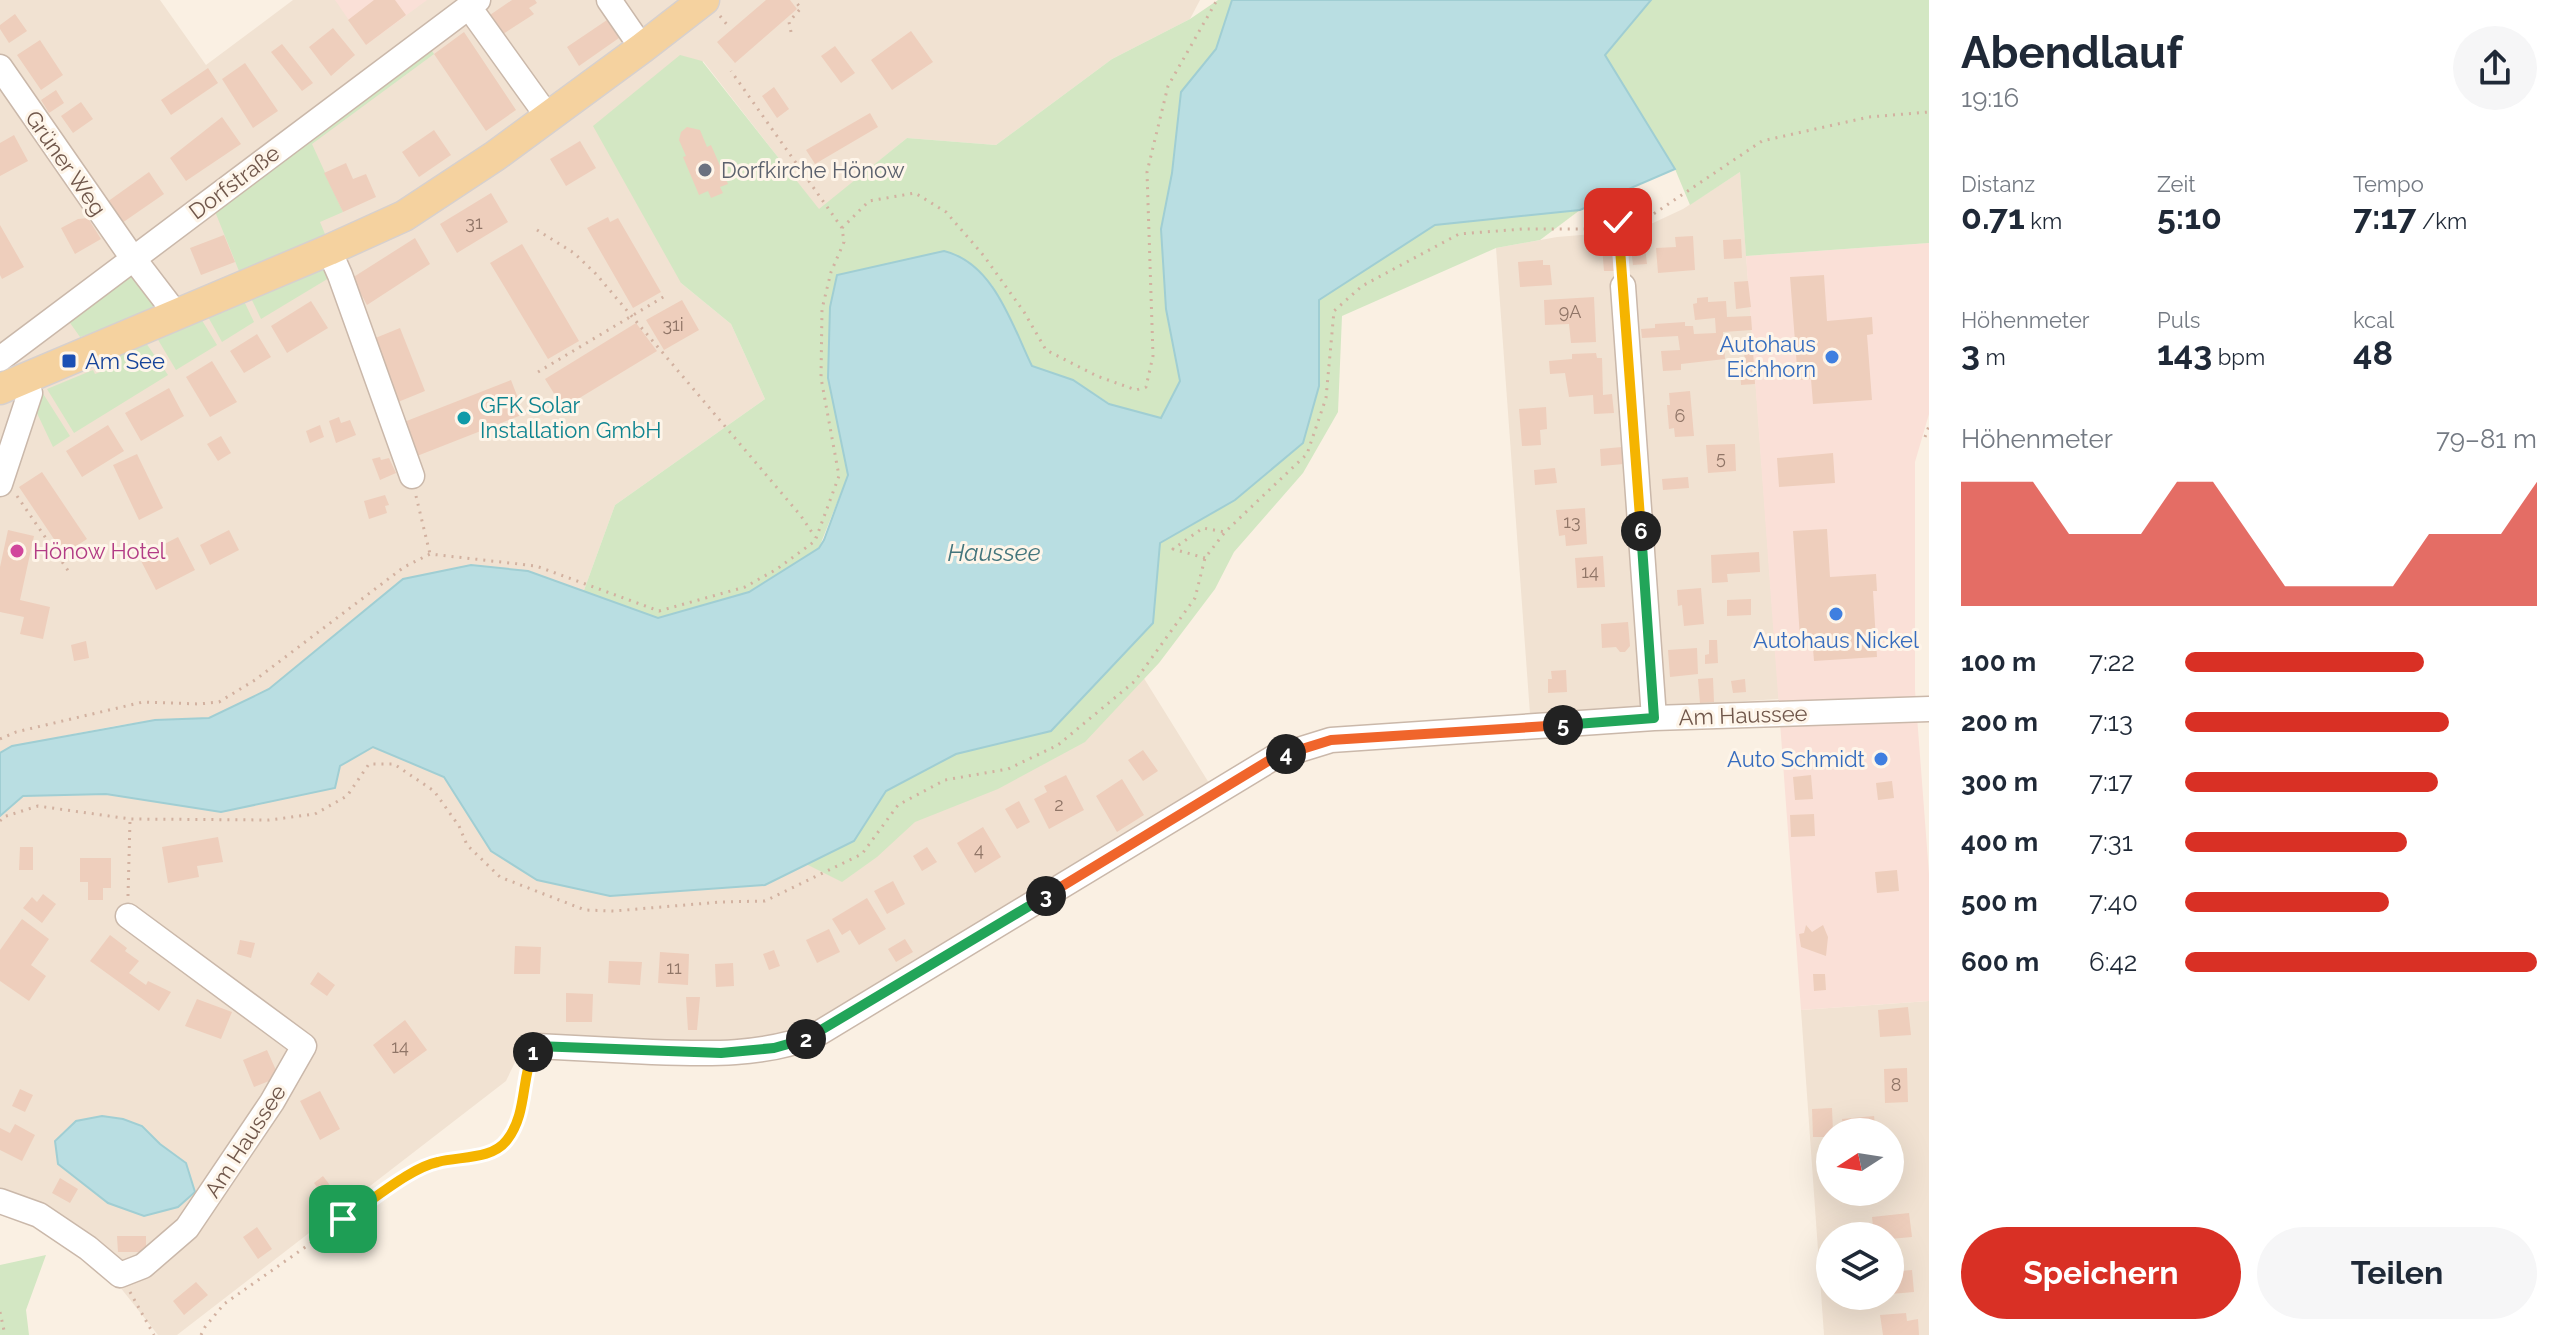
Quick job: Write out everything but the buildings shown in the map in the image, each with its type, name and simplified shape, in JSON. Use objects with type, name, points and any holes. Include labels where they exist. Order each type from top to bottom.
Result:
[{"type":"main road","points":[[12,385],[404,216],[642,48],[711,7]]},
{"type":"street","points":[[609,0],[642,48]]},
{"type":"street","name":"Dorfstraße","points":[[0,359],[474,3],[548,117]]},
{"type":"street","name":"Grüner Weg","points":[[0,67],[133,258],[176,314]]},
{"type":"street","points":[[329,250],[412,476]]},
{"type":"street","points":[[1623,286],[1654,718]]},
{"type":"street","points":[[5,485],[30,393],[12,385]]},
{"type":"street","name":"Am Haussee","points":[[536,1046],[721,1053],[774,1048],[808,1038],[1273,758],[1331,740],[1654,718],[1929,709]]},
{"type":"street","name":"Am Haussee","points":[[120,1275],[143,1266],[187,1228],[272,1102],[304,1046],[128,916]]},
{"type":"street","points":[[0,1201],[39,1215],[88,1248],[120,1275]]},
{"type":"path","points":[[791,32],[789,22],[801,8],[794,0]]},
{"type":"path","points":[[842,228],[869,201],[915,193],[946,212],[984,256],[1024,312],[1046,350],[1097,376],[1136,390],[1146,387],[1153,356],[1147,172],[1168,86],[1217,0]]},
{"type":"path","points":[[711,7],[728,26]]},
{"type":"path","points":[[0,739],[16,732],[143,702],[219,702],[255,680],[404,567],[430,554],[536,566],[659,611],[745,587],[777,569],[815,541],[839,476],[821,378],[822,309],[831,272],[844,242],[842,228],[731,71]]},
{"type":"path","points":[[0,821],[3,817],[38,806],[130,819],[269,820],[315,814],[347,796],[369,764],[394,764],[434,791],[459,826],[467,845],[500,877],[585,910],[614,911],[765,901],[862,854],[898,805],[945,780],[1008,769],[1058,745],[1135,681],[1195,598],[1205,558],[1225,532],[1307,454],[1326,398],[1334,311],[1362,286],[1459,234],[1523,229],[1584,229],[1652,215],[1762,141],[1869,117],[1929,112]]},
{"type":"path","points":[[1618,222],[1623,286]]},
{"type":"path","points":[[537,230],[574,253],[596,274],[801,516],[816,538]]},
{"type":"path","points":[[538,372],[665,296]]},
{"type":"path","points":[[1925,437],[1929,426]]},
{"type":"path","points":[[412,476],[430,554]]},
{"type":"path","points":[[5,485],[69,572]]},
{"type":"path","points":[[1205,558],[1173,549],[1203,528],[1225,532]]},
{"type":"path","points":[[128,916],[130,819]]},
{"type":"path","points":[[201,1335],[224,1304],[420,1168],[473,1157],[502,1146],[516,1125],[523,1102],[526,1069],[536,1046]]},
{"type":"path","points":[[120,1275],[154,1335]]},
{"type":"path","points":[[0,1312],[5,1335]]},
{"type":"shaded area","points":[[0,0],[160,0],[206,65],[293,0],[1200,0],[1190,19],[1112,59],[996,145],[907,138],[819,210],[703,61],[681,283],[731,324],[765,399],[615,505],[583,593],[528,571],[403,579],[269,689],[209,718],[155,720],[115,726],[12,746],[0,753]]},
{"type":"shaded area","points":[[335,0],[427,0],[366,45]]},
{"type":"shaded area","points":[[1740,172],[1779,699],[1530,714],[1496,248],[1557,237],[1617,232],[1653,223],[1683,209]]},
{"type":"shaded area","points":[[1929,243],[1929,414],[1915,462],[1915,690],[1929,874],[1929,1001],[1801,1010],[1746,256]]},
{"type":"shaded area","points":[[1127,651],[1209,783],[819,1022],[780,1036],[712,1045],[528,1035],[506,1081],[177,1335],[158,1335],[97,1258],[0,1204],[0,816],[22,796],[106,794],[221,812],[340,766],[373,747],[444,777],[491,851],[688,889],[764,885],[854,841],[886,791],[1108,672]]},
{"type":"shaded area","points":[[1929,1001],[1929,1335],[1824,1335],[1822,1310],[1904,1310],[1904,1222],[1816,1222],[1801,1010]]},
{"type":"green space","points":[[1218,0],[1232,0],[1216,49],[1181,92],[1172,173],[1161,229],[1166,309],[1180,381],[1161,418],[1112,405],[1073,380],[1032,366],[992,285],[944,251],[918,257],[828,378],[848,475],[819,548],[749,592],[658,618],[583,593],[615,505],[765,399],[731,324],[681,283],[593,126],[680,55],[702,61],[819,209],[907,138],[996,145],[1112,59],[1190,19]]},
{"type":"green space","points":[[1651,0],[1929,0],[1929,243],[1746,256],[1740,172],[1690,205],[1675,169],[1605,55]]},
{"type":"green space","points":[[429,46],[434,54],[312,144],[343,212],[320,222],[327,239],[241,276],[214,209]]},
{"type":"green space","points":[[1580,210],[1540,240],[1496,248],[1342,316],[1338,412],[1303,473],[1234,552],[1215,589],[1159,663],[1085,742],[998,789],[915,822],[877,857],[842,882],[806,864],[854,841],[886,791],[956,754],[1051,731],[1153,623],[1160,543],[1235,500],[1319,386],[1319,300],[1435,225]]},
{"type":"green space","points":[[328,262],[334,275],[261,319],[250,296]]},
{"type":"green space","points":[[135,270],[163,308],[95,337],[92,333],[80,337],[68,320]]},
{"type":"green space","points":[[243,299],[254,322],[222,342],[207,315]]},
{"type":"green space","points":[[200,317],[217,345],[176,370],[157,338]]},
{"type":"green space","points":[[144,340],[168,375],[74,433],[47,389],[93,370],[95,374],[103,371],[100,364],[111,359],[109,355]]},
{"type":"green space","points":[[42,392],[70,436],[53,447],[35,409]]},
{"type":"green space","points":[[46,1255],[26,1310],[29,1335],[0,1335],[0,1265]]},
{"type":"water","name":"Haussee","points":[[1232,0],[1651,0],[1605,55],[1675,169],[1580,210],[1435,225],[1319,300],[1319,386],[1303,443],[1235,500],[1160,543],[1153,623],[1051,731],[956,754],[886,791],[854,841],[765,885],[610,896],[537,880],[491,851],[444,777],[373,747],[340,766],[335,788],[221,812],[106,794],[23,796],[0,816],[0,753],[12,746],[155,720],[209,718],[269,689],[403,579],[471,565],[528,571],[658,618],[749,592],[819,548],[848,475],[828,378],[830,307],[837,275],[944,251],[961,258],[989,282],[1009,315],[1032,366],[1073,380],[1109,404],[1161,418],[1180,381],[1166,309],[1161,229],[1172,173],[1181,92],[1216,49]]},
{"type":"water","points":[[102,1116],[142,1126],[186,1163],[195,1192],[178,1207],[144,1216],[108,1203],[58,1164],[55,1141],[76,1121]]},
{"type":"place","name":"Dorfkirche Hönow","points":[[705,170]]},
{"type":"place","name":"Autohaus Eichhorn","points":[[1832,357]]},
{"type":"place","name":"Am See","points":[[69,361]]},
{"type":"place","name":"GFK Solar Installation GmbH","points":[[464,418]]},
{"type":"place","name":"Hönow Hotel","points":[[17,551]]},
{"type":"place","name":"Autohaus Nickel","points":[[1836,614]]},
{"type":"place","name":"Auto Schmidt","points":[[1881,759]]},
{"type":"route","points":[[343,1219],[420,1168],[473,1157],[502,1146],[516,1125],[523,1102],[526,1069],[536,1046],[692,1053],[749,1052],[816,1035],[1273,758],[1331,740],[1654,718],[1618,222]]}]
